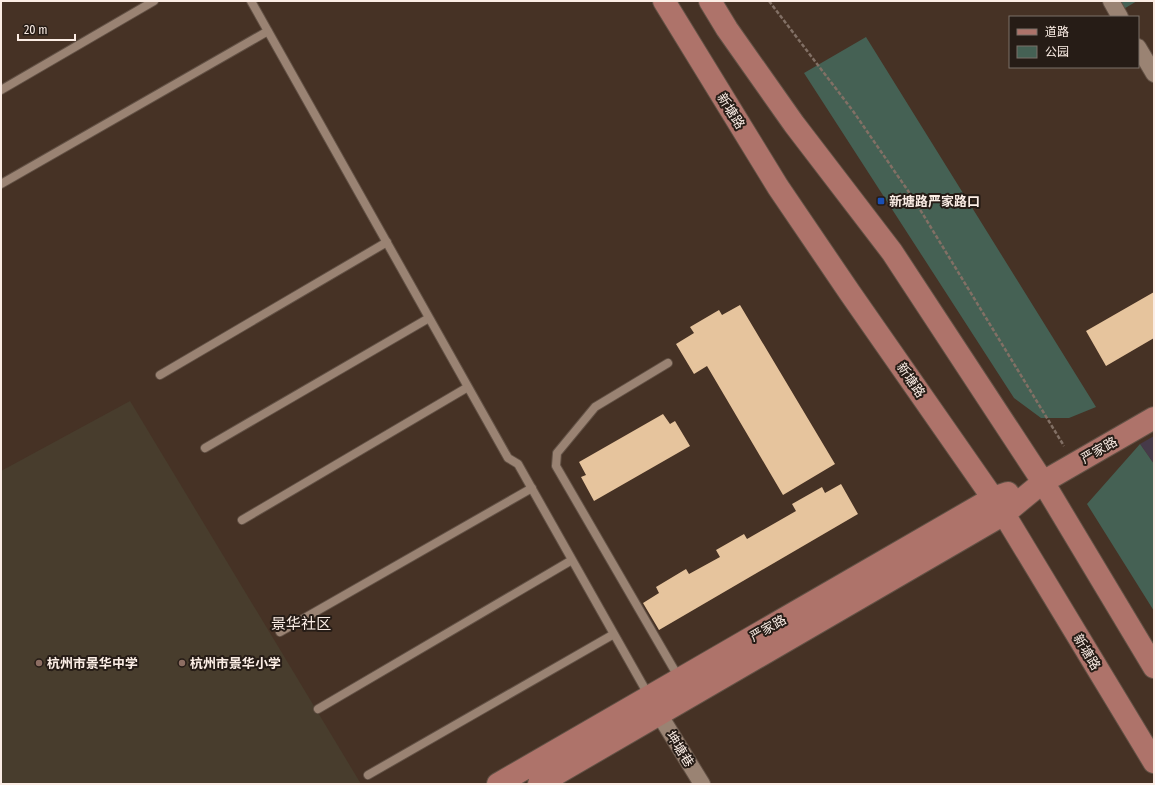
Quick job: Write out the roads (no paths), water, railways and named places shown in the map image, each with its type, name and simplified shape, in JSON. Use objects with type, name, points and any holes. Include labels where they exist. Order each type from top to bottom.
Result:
[{"type":"main road","name":"新塘路","points":[[664,1],[778,187],[999,506],[1154,762]]},
{"type":"main road","points":[[710,1],[727,29],[794,124],[892,252],[1043,482],[1154,667]]},
{"type":"main road","name":"严家路","points":[[539,784],[654,705],[679,679],[1043,482],[1154,418]]},
{"type":"main road","name":"严家路","points":[[498,784],[654,705],[999,506]]},
{"type":"street","points":[[1110,1],[1119,16]]},
{"type":"street","points":[[1139,49],[1154,74]]},
{"type":"street","name":"坤塘巷","points":[[654,705],[702,784]]},
{"type":"lane","points":[[1,90],[154,1]]},
{"type":"lane","points":[[251,1],[508,458],[518,464],[654,705]]},
{"type":"lane","points":[[1,184],[268,31]]},
{"type":"lane","points":[[160,375],[386,242]]},
{"type":"lane","points":[[205,448],[429,318]]},
{"type":"lane","points":[[668,363],[595,407],[557,453],[556,466],[679,679]]},
{"type":"lane","points":[[242,520],[468,387]]},
{"type":"lane","points":[[280,632],[532,488]]},
{"type":"lane","points":[[318,709],[572,560]]},
{"type":"lane","points":[[368,775],[614,634]]},
{"type":"place","name":"新塘路严家路口","points":[[881,201]]},
{"type":"place","name":"杭州市景华中学","points":[[39,663]]},
{"type":"place","name":"杭州市景华小学","points":[[182,663]]},
{"type":"district","name":"景华社区","points":[[301,624]]}]
